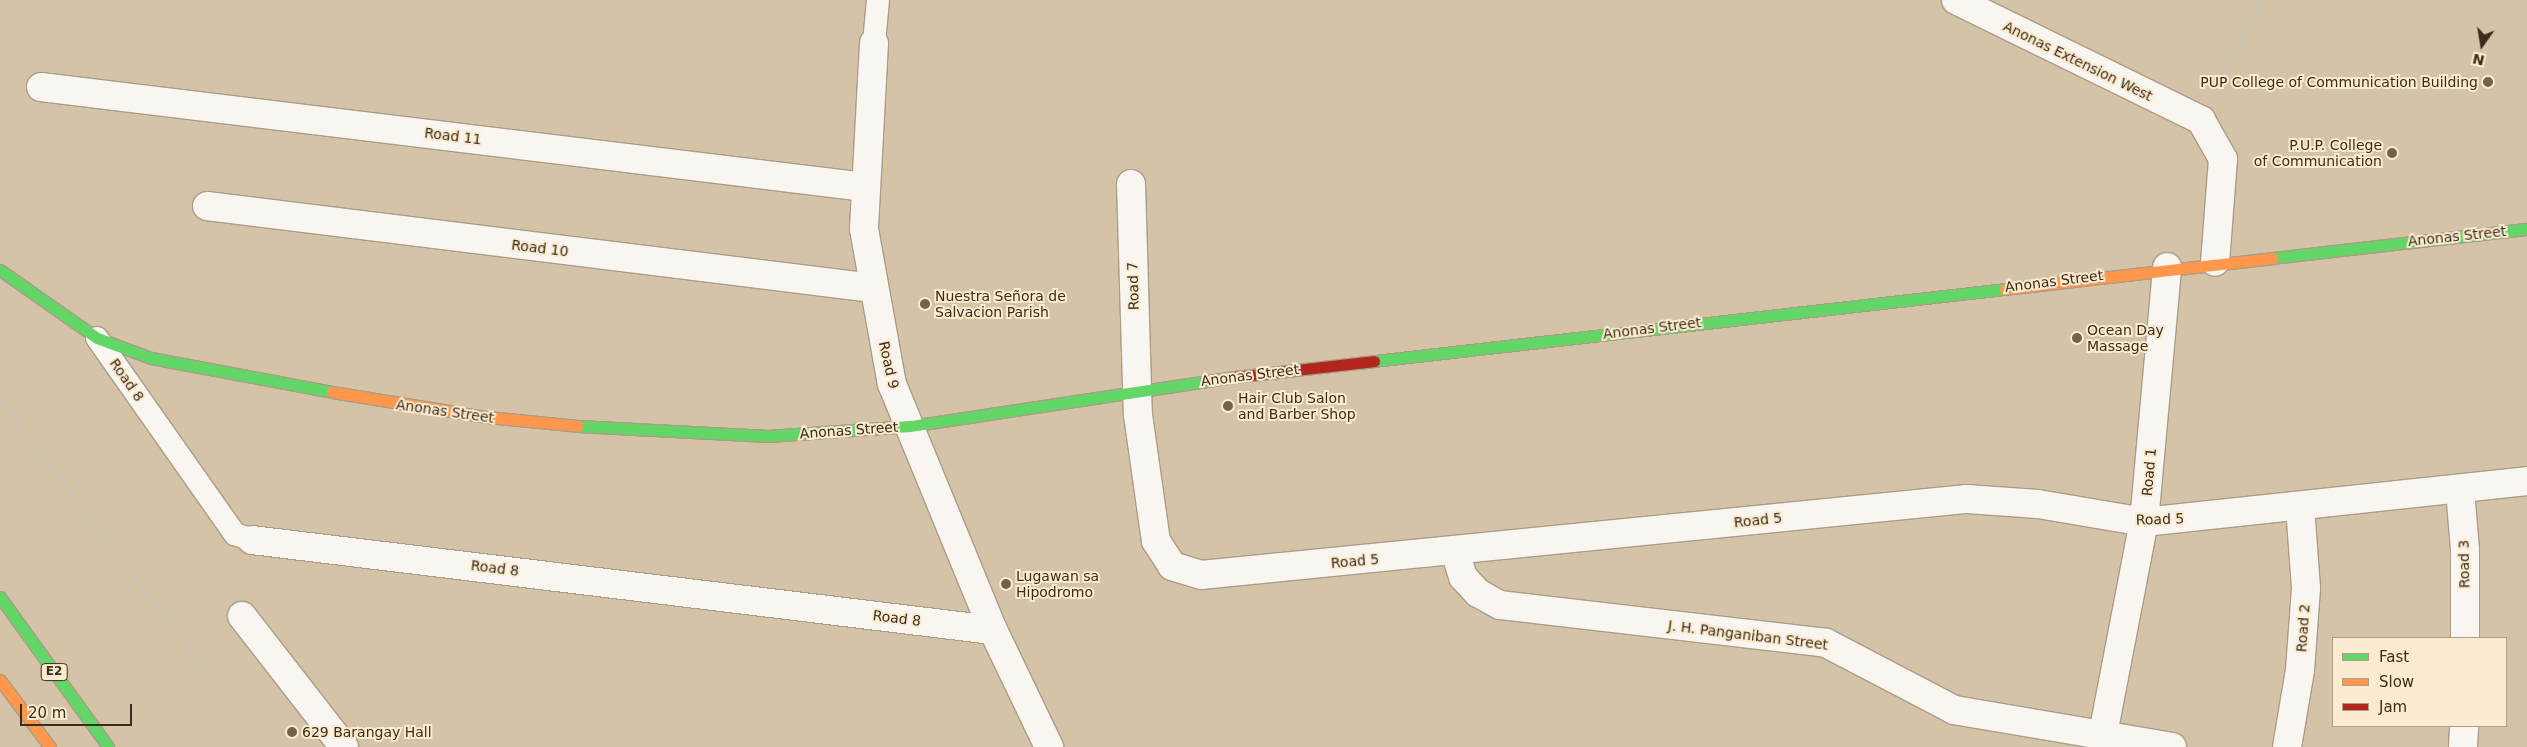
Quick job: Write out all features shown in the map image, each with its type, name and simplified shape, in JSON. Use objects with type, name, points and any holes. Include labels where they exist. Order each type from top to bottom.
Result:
[{"type":"main road","name":"Anonas Street","points":[[0,270],[97,338],[151,358],[213,372],[487,417],[637,431],[768,436],[910,426],[1138,388],[2215,262],[2527,228]]},
{"type":"main road","name":"E2","points":[[0,597],[108,747]]},
{"type":"main road","points":[[0,681],[50,747]]},
{"type":"street","name":"Anonas Extension West","points":[[1956,0],[2201,120]]},
{"type":"street","name":"Road 9","points":[[874,43],[864,229],[873,288],[892,384],[993,630],[1049,747]]},
{"type":"street","name":"Road 11","points":[[41,87],[865,187]]},
{"type":"street","points":[[2201,120],[2223,159],[2215,262]]},
{"type":"street","name":"Road 7","points":[[1130,184],[1138,388]]},
{"type":"street","name":"Road 10","points":[[208,206],[873,288]]},
{"type":"street","name":"Road 1","points":[[2103,734],[2144,522],[2168,268]]},
{"type":"street","name":"Road 5","points":[[1138,388],[1156,541],[1172,566],[1201,575],[1455,552],[1967,499],[2038,504],[2144,522],[2300,508],[2527,481]]},
{"type":"street","name":"Road 3","points":[[2460,490],[2465,550],[2464,637]]},
{"type":"street","name":"Road 2","points":[[2287,747],[2300,670],[2306,588],[2300,508]]},
{"type":"street","name":"Road 8","points":[[252,540],[993,630]]},
{"type":"street","name":"J. H. Panganiban Street","points":[[1455,552],[1462,577],[1478,593],[1500,605],[1826,643],[1954,710],[2172,747]]},
{"type":"street","points":[[242,616],[344,747]]},
{"type":"street","points":[[2463,747],[2464,727]]},
{"type":"lane","points":[[874,43],[878,0]]},
{"type":"lane","name":"Road 8","points":[[97,338],[235,534],[252,540]]},
{"type":"lane","points":[[0,681],[36,747]]},
{"type":"path","points":[[2201,120],[2262,0]]},
{"type":"path","points":[[0,400],[207,672]]},
{"type":"traffic: fast","points":[[2272,258],[2527,229]]},
{"type":"traffic: fast","points":[[0,270],[97,338],[151,358],[332,392]]},
{"type":"traffic: fast","points":[[1374,361],[2005,289]]},
{"type":"traffic: fast","points":[[578,426],[768,436],[910,426],[1234,377]]},
{"type":"traffic: fast","points":[[0,597],[108,747]]},
{"type":"traffic: slow","points":[[2005,289],[2272,258]]},
{"type":"traffic: slow","points":[[332,392],[487,417],[578,426]]},
{"type":"traffic: slow","points":[[0,680],[50,747]]},
{"type":"traffic: jam","points":[[1234,377],[1374,361]]},
{"type":"place","name":"PUP College of Communication Building","points":[[2488,82]]},
{"type":"place","name":"P.U.P. College of Communication","points":[[2392,153]]},
{"type":"place","name":"Nuestra Señora de Salvacion Parish","points":[[925,304]]},
{"type":"place","name":"Ocean Day Massage","points":[[2077,338]]},
{"type":"place","name":"Hair Club Salon and Barber Shop","points":[[1228,406]]},
{"type":"place","name":"Lugawan sa Hipodromo","points":[[1006,584]]},
{"type":"place","name":"629 Barangay Hall","points":[[292,732]]}]
